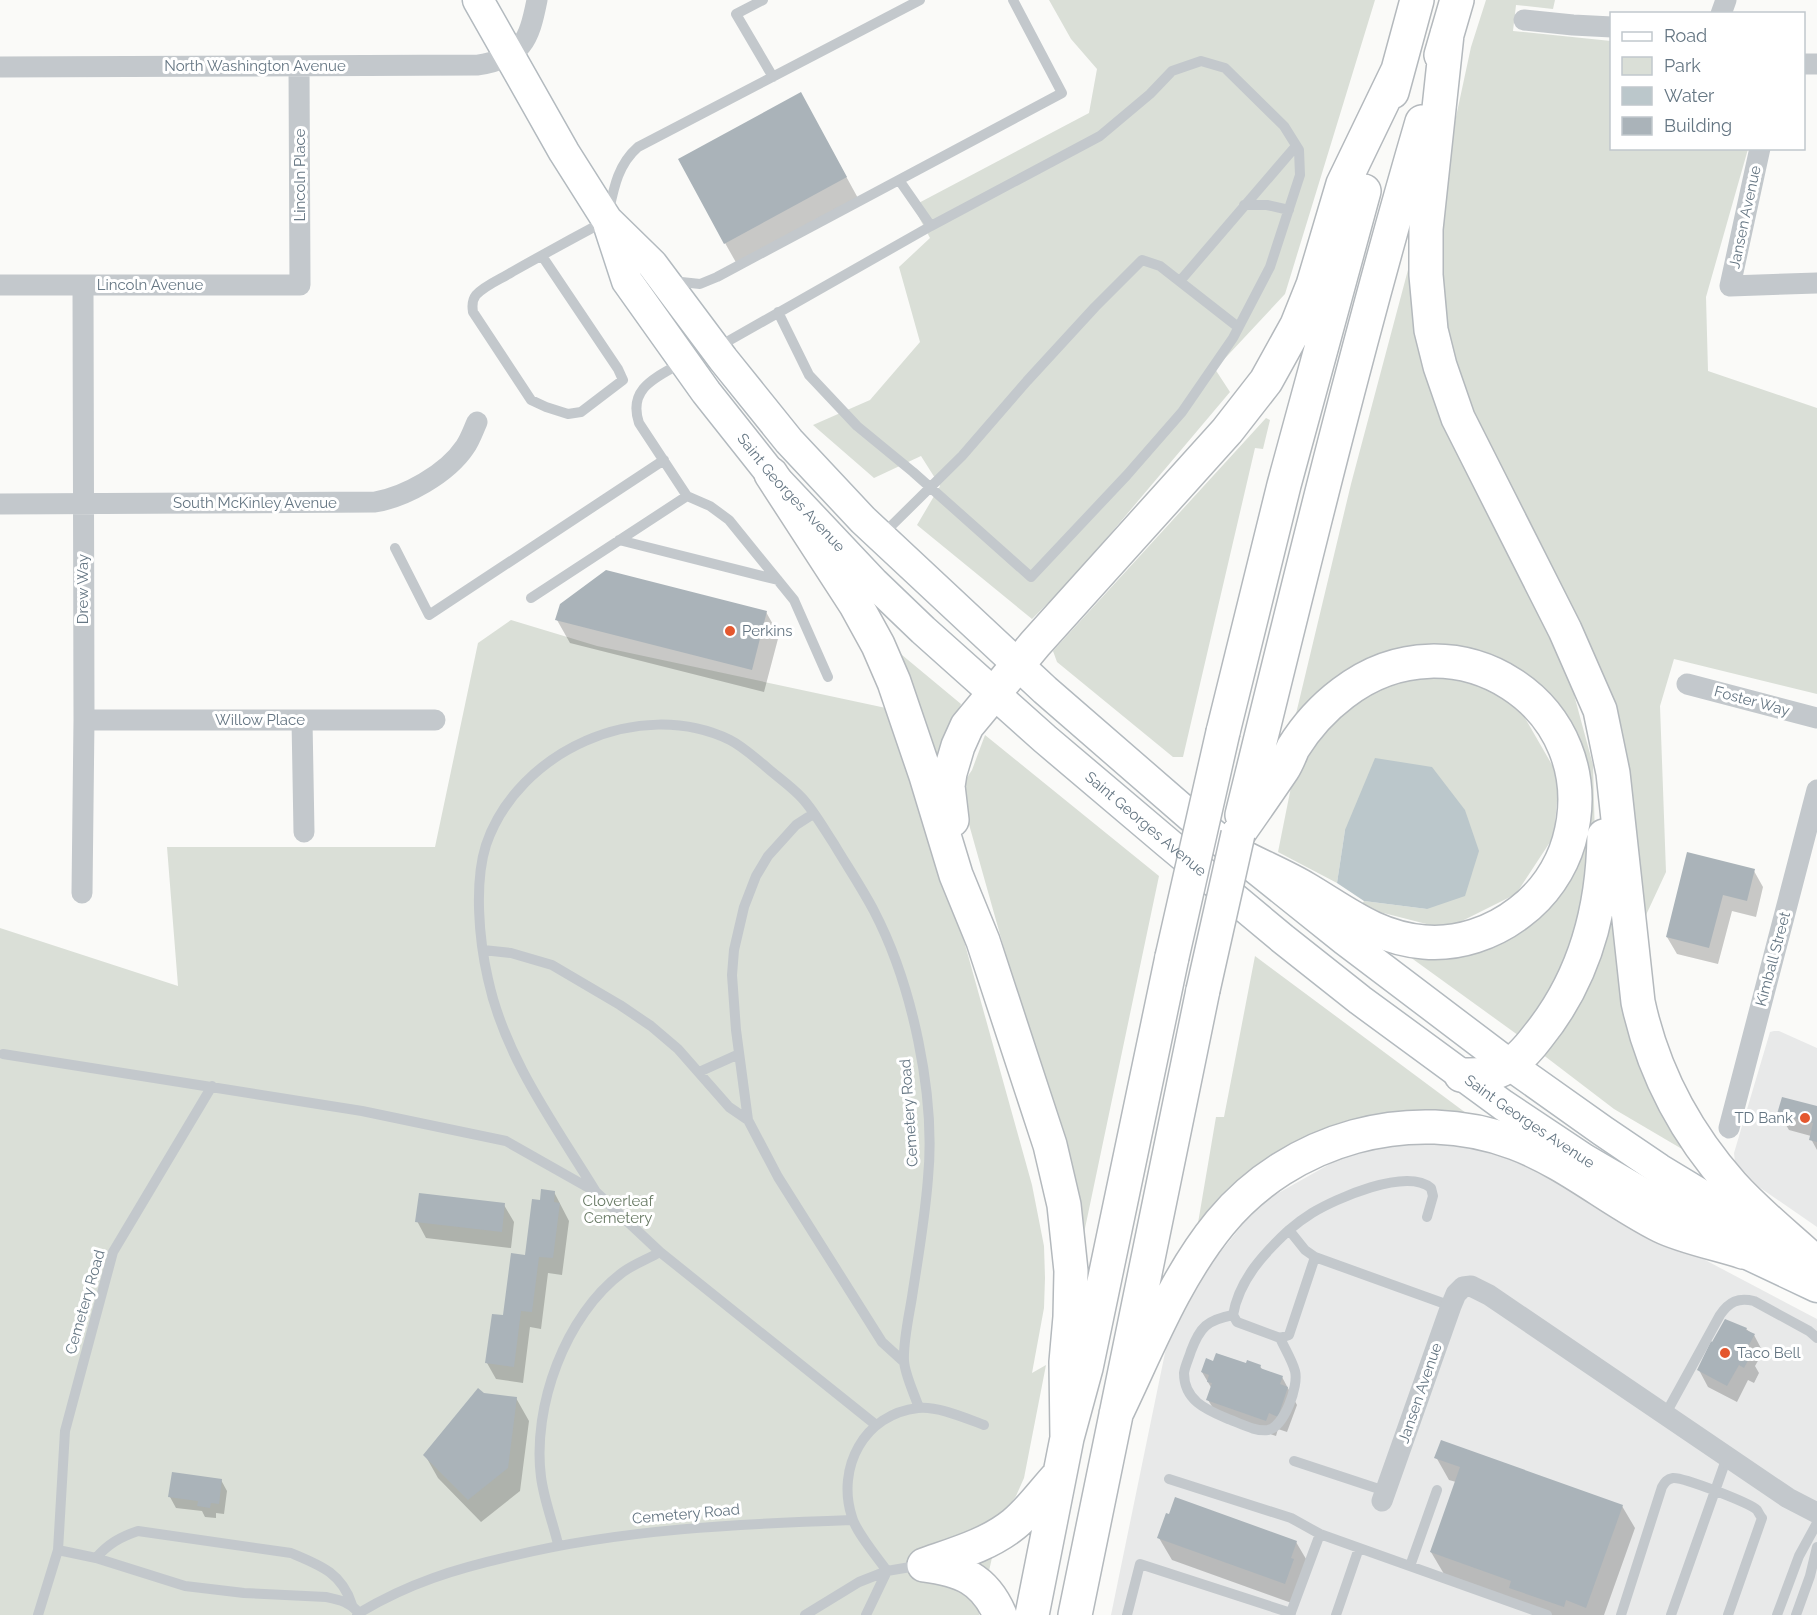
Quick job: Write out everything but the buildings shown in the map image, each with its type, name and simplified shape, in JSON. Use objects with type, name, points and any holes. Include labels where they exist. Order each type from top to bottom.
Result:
[{"type":"highway","points":[[1032,1615],[1067,1438],[1086,1368],[1172,957],[1223,732],[1296,441],[1417,0]]},
{"type":"highway","points":[[1075,1615],[1203,990],[1240,846],[1270,763],[1303,566],[1352,373],[1457,0]]},
{"type":"highway","points":[[1447,34],[1426,229],[1427,295],[1433,339],[1440,366],[1458,418],[1565,630],[1600,710],[1610,752],[1638,1002],[1647,1039],[1659,1073],[1684,1122],[1707,1156],[1747,1200],[1817,1264]]},
{"type":"highway","points":[[1067,1438],[1066,1362],[1071,1271],[1064,1204],[1050,1145],[983,941],[954,829],[948,786],[954,758],[961,736],[975,715],[1017,664],[1227,431],[1266,381],[1287,345],[1306,305],[1342,184],[1398,70]]},
{"type":"highway","points":[[771,474],[842,583],[878,645],[894,682],[956,875],[983,941]]},
{"type":"highway","points":[[1240,846],[1342,913],[1376,931],[1408,939],[1440,942],[1463,939],[1486,932],[1525,908],[1555,874],[1571,833],[1575,808],[1572,770],[1564,746],[1556,732],[1540,708],[1519,688],[1497,675],[1471,665],[1429,661],[1399,666],[1363,680],[1343,692],[1311,723],[1294,747],[1270,763]]},
{"type":"highway","points":[[1461,1075],[1494,1072],[1510,1065],[1529,1048],[1560,1008],[1583,961],[1597,910],[1604,851],[1602,789],[1583,674]]},
{"type":"highway","points":[[1116,1414],[1178,1288],[1219,1224],[1239,1202],[1277,1172],[1314,1151],[1351,1137],[1383,1129],[1418,1126],[1450,1127],[1484,1133],[1517,1144],[1554,1161],[1662,1227],[1743,1252]]},
{"type":"highway","points":[[924,1565],[970,1549],[1001,1533],[1026,1513],[1061,1473]]},
{"type":"highway","points":[[924,1565],[951,1569],[972,1579],[989,1595],[1000,1615]]},
{"type":"main road","name":"Saint Georges Avenue","points":[[478,0],[564,152],[607,220],[652,264],[795,449],[880,536],[1017,664],[1180,807],[1240,846],[1345,940],[1510,1065],[1659,1169],[1817,1264]]},
{"type":"main road","name":"Saint Georges Avenue","points":[[607,220],[627,281],[683,362],[771,474],[838,546],[923,630],[1045,739],[1224,890],[1360,1000],[1461,1075],[1584,1159],[1743,1252],[1817,1287]]},
{"type":"main road","points":[[923,630],[949,639],[964,639],[975,635],[980,629]]},
{"type":"street","points":[[508,56],[522,46],[527,39],[537,0]]},
{"type":"street","points":[[1524,20],[1610,27]]},
{"type":"street","name":"North Washington Avenue","points":[[0,67],[478,65],[499,61],[508,56]]},
{"type":"street","name":"Lincoln Place","points":[[299,66],[300,285]]},
{"type":"street","name":"Jansen Avenue","points":[[1760,150],[1730,286],[1817,283]]},
{"type":"street","name":"Lincoln Avenue","points":[[0,285],[300,285]]},
{"type":"street","name":"Drew Way","points":[[82,893],[83,285]]},
{"type":"street","name":"South McKinley Avenue","points":[[0,504],[363,503],[388,500],[415,488],[456,458],[464,448],[477,422]]},
{"type":"street","name":"Foster Way","points":[[1687,684],[1817,718]]},
{"type":"street","name":"Willow Place","points":[[84,720],[435,720]]},
{"type":"street","points":[[302,720],[304,832]]},
{"type":"street","name":"Kimball Street","points":[[1729,1128],[1817,790]]},
{"type":"street","name":"Jansen Avenue","points":[[1384,1496],[1450,1306],[1456,1294],[1463,1287],[1471,1286],[1489,1295],[1665,1415]]},
{"type":"street","points":[[1665,1415],[1798,1504],[1817,1513]]},
{"type":"lane","points":[[763,0],[736,14],[773,76]]},
{"type":"lane","points":[[623,381],[581,412],[567,414],[531,400],[472,312],[472,304],[476,295],[486,287],[607,220],[618,171],[628,156],[648,141],[920,0]]},
{"type":"lane","points":[[663,279],[683,284],[700,284],[717,277],[1062,93],[1013,0]]},
{"type":"lane","points":[[715,348],[778,312],[931,226],[1100,136],[1150,94],[1172,71],[1201,61],[1225,68],[1284,126],[1299,150],[1300,175],[1270,267],[1238,327],[1182,412],[1127,475],[1031,577],[929,486],[857,426],[809,375],[778,312]]},
{"type":"lane","points":[[1180,281],[1296,146]]},
{"type":"lane","points":[[899,180],[931,226]]},
{"type":"lane","points":[[1244,205],[1267,205],[1289,210]]},
{"type":"lane","points":[[542,255],[618,369],[623,381],[639,394]]},
{"type":"lane","points":[[880,536],[962,456],[1027,381],[1142,260],[1160,266],[1238,327]]},
{"type":"lane","points":[[683,362],[648,384],[639,394],[636,410],[639,423],[687,496],[710,506],[729,520],[794,600],[828,677]]},
{"type":"lane","points":[[395,548],[429,615],[664,460]]},
{"type":"lane","points":[[531,598],[687,496]]},
{"type":"lane","points":[[619,540],[778,580]]},
{"type":"lane","name":"Cemetery Road","points":[[596,1192],[522,1072],[495,1006],[483,950],[480,904],[482,867],[487,844],[516,792],[536,771],[566,750],[596,737],[642,726],[671,725],[699,729],[731,740],[802,798],[873,909],[891,947],[910,1003],[924,1068],[928,1126],[929,1175],[904,1362],[919,1407]]},
{"type":"lane","name":"Cemetery Road","points":[[813,814],[796,825],[768,856],[756,876],[744,907],[734,950],[732,975],[748,1120],[778,1177],[882,1342],[904,1362]]},
{"type":"lane","name":"Cemetery Road","points":[[483,950],[511,953],[552,965],[651,1026],[678,1049],[729,1107],[748,1120]]},
{"type":"lane","name":"Cemetery Road","points":[[3,1054],[362,1111],[506,1141],[596,1192],[660,1252],[876,1425]]},
{"type":"lane","points":[[699,1072],[739,1054]]},
{"type":"lane","name":"Cemetery Road","points":[[38,1615],[58,1550],[65,1431],[113,1252],[212,1086]]},
{"type":"lane","points":[[1315,1257],[1289,1335],[1280,1338],[1237,1322],[1233,1314],[1249,1274],[1289,1230],[1311,1214],[1369,1188],[1396,1183],[1420,1183],[1431,1188],[1433,1196],[1427,1216]]},
{"type":"lane","points":[[1289,1230],[1305,1250],[1315,1257],[1450,1306]]},
{"type":"lane","points":[[558,1544],[541,1477],[541,1427],[549,1383],[568,1341],[591,1302],[624,1272],[660,1252]]},
{"type":"lane","points":[[1665,1415],[1720,1315],[1734,1301],[1754,1301],[1809,1331],[1817,1338]]},
{"type":"lane","points":[[1233,1314],[1218,1317],[1198,1333],[1184,1371],[1185,1381],[1194,1401],[1205,1410],[1260,1430],[1269,1430],[1281,1422],[1292,1398],[1296,1374],[1280,1338]]},
{"type":"lane","points":[[887,1571],[852,1520],[848,1502],[847,1483],[850,1465],[864,1436],[892,1414],[919,1407],[949,1413],[984,1425]]},
{"type":"lane","points":[[1671,1615],[1727,1457]]},
{"type":"lane","points":[[1294,1461],[1384,1496]]},
{"type":"lane","points":[[1621,1615],[1662,1487],[1665,1481],[1672,1478],[1682,1479],[1746,1503],[1757,1510],[1762,1518],[1728,1615]]},
{"type":"lane","points":[[1169,1479],[1291,1518],[1320,1534],[1547,1615]]},
{"type":"lane","points":[[1410,1566],[1437,1490]]},
{"type":"lane","name":"Cemetery Road","points":[[357,1612],[455,1569],[558,1544],[653,1531],[852,1520]]},
{"type":"lane","points":[[1777,1615],[1799,1556],[1817,1523]]},
{"type":"lane","points":[[96,1558],[119,1538],[138,1531],[291,1553],[313,1562],[334,1575],[348,1590],[357,1612]]},
{"type":"lane","points":[[1128,1610],[1140,1564],[1290,1614],[1320,1534]]},
{"type":"lane","points":[[1796,1615],[1810,1576],[1817,1547]]},
{"type":"lane","points":[[1336,1615],[1359,1548]]},
{"type":"lane","points":[[58,1550],[96,1558],[186,1586],[244,1593],[326,1597],[357,1612]]},
{"type":"lane","points":[[805,1615],[859,1582],[887,1571],[924,1565]]},
{"type":"lane","points":[[866,1615],[887,1571]]},
{"type":"shaded area","points":[[1779,1031],[1817,1048],[1817,1227],[1759,1187],[1735,1162],[1734,1153],[1770,1032]]},
{"type":"shaded area","points":[[1447,1134],[1540,1166],[1671,1242],[1817,1319],[1817,1615],[1111,1615],[1166,1348],[1199,1279],[1259,1204],[1360,1147]]},
{"type":"green space","points":[[1049,0],[1375,0],[1285,294],[1215,369],[1230,392],[1073,578],[1032,619],[917,525],[940,486],[921,456],[874,478],[813,425],[870,400],[920,342],[899,267],[930,238],[913,206],[1089,113],[1097,69],[1071,39]]},
{"type":"green space","points":[[1486,0],[1555,0],[1553,9],[1516,5],[1513,31],[1610,41],[1610,150],[1748,150],[1706,297],[1708,371],[1817,408],[1817,694],[1674,659],[1660,706],[1666,872],[1646,915],[1597,664],[1461,396],[1436,304],[1439,196],[1471,47]]},
{"type":"green space","points":[[1413,251],[1420,332],[1569,676],[1593,765],[1595,840],[1574,952],[1522,1038],[1410,957],[1411,951],[1529,920],[1582,772],[1474,655],[1295,718],[1351,484]]},
{"type":"green space","points":[[1266,418],[1270,420],[1263,449],[1255,448],[1183,757],[1173,757],[1057,662],[1053,651]]},
{"type":"green space","name":"Cloverleaf Cemetery","points":[[511,620],[597,646],[900,711],[1032,1185],[1044,1246],[1044,1308],[1032,1373],[1046,1365],[1024,1478],[1016,1496],[1001,1518],[979,1615],[0,1615],[0,928],[178,986],[167,847],[435,847],[478,643]]},
{"type":"green space","points":[[896,650],[961,704],[935,769]]},
{"type":"green space","points":[[1408,675],[1474,679],[1517,704],[1559,777],[1554,836],[1516,894],[1446,929],[1360,907],[1364,901],[1427,909],[1345,830],[1337,883],[1278,852],[1298,762],[1350,700]]},
{"type":"green space","points":[[985,735],[1159,876],[1084,1233],[963,803],[964,782],[972,770]]},
{"type":"green space","points":[[1613,875],[1637,1057],[1682,1149],[1614,1109],[1542,1054]]},
{"type":"green space","points":[[1255,956],[1470,1116],[1400,1117],[1202,1224],[1198,1223],[1216,1117],[1224,1117]]},
{"type":"water","points":[[1375,758],[1432,767],[1465,810],[1479,851],[1465,896],[1427,909],[1364,901],[1337,883],[1345,830]]},
{"type":"place","name":"Perkins","points":[[730,631]]},
{"type":"place","name":"TD Bank","points":[[1805,1118]]},
{"type":"place","name":"Taco Bell","points":[[1725,1353]]}]
